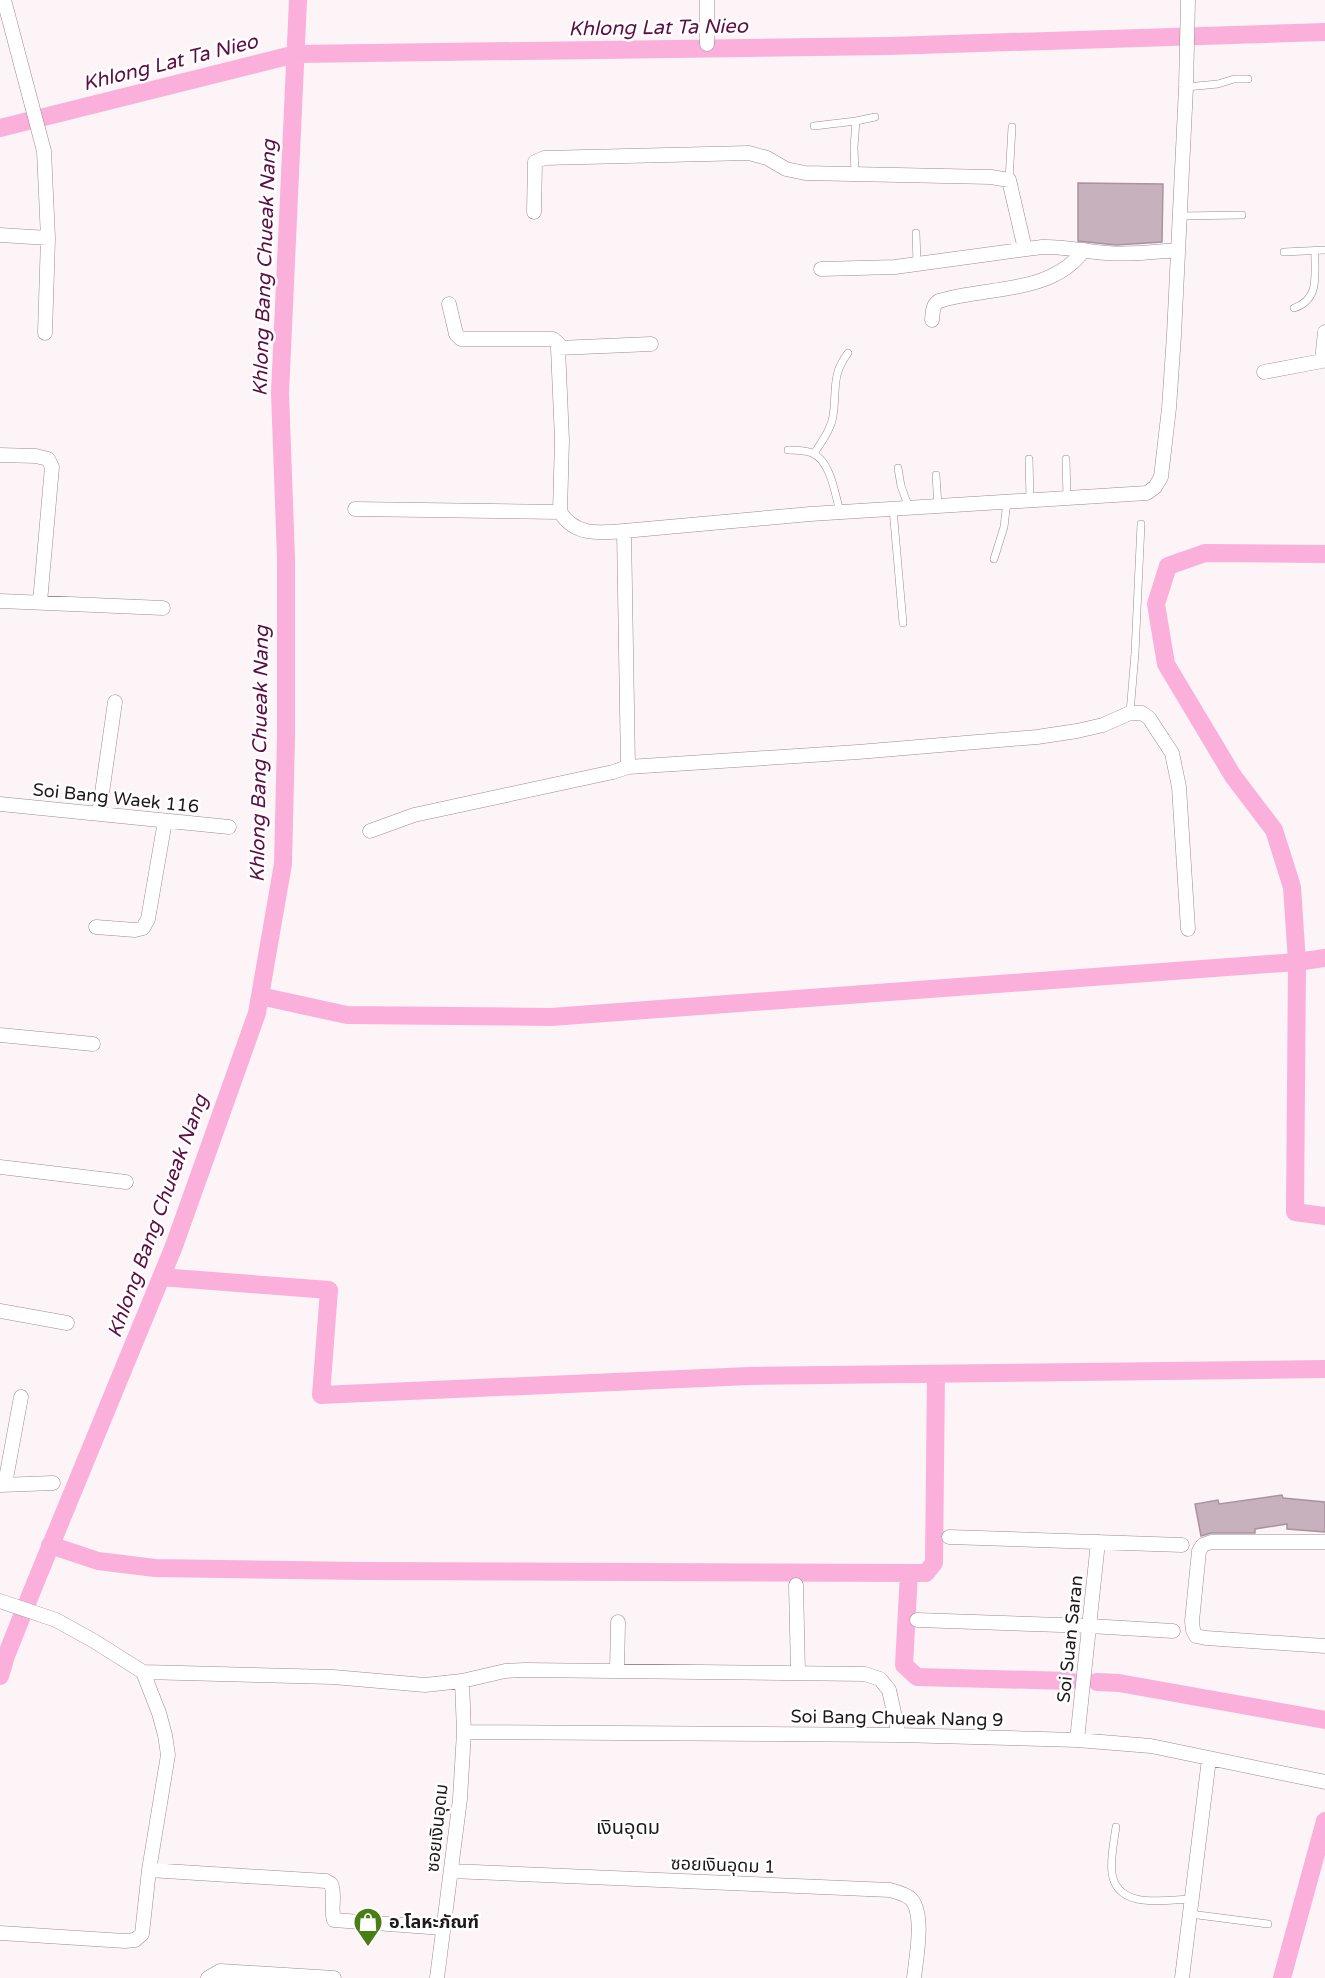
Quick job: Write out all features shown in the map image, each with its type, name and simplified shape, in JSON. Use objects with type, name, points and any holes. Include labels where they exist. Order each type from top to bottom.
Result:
[{"type":"street","points":[[4,0],[44,151],[48,238],[45,333]]},
{"type":"street","points":[[707,0],[707,44]]},
{"type":"street","points":[[449,304],[456,334],[461,339],[553,339],[558,343],[562,440],[560,512],[566,522],[577,528],[598,533],[840,512],[1146,493],[1155,487],[1161,477],[1169,408],[1180,216],[1188,0]]},
{"type":"street","points":[[534,212],[535,162],[544,158],[749,153],[786,169],[805,173],[991,177],[1009,180],[1025,249]]},
{"type":"street","points":[[0,235],[48,238]]},
{"type":"street","points":[[821,269],[874,268],[1062,246],[1123,254],[1177,250]]},
{"type":"street","points":[[932,320],[935,303],[939,301],[1045,280],[1074,263],[1084,250]]},
{"type":"street","points":[[1264,372],[1323,361],[1325,332]]},
{"type":"street","points":[[558,348],[651,344]]},
{"type":"street","points":[[0,455],[36,456],[48,459],[52,467],[40,602]]},
{"type":"street","points":[[355,509],[560,512]]},
{"type":"street","points":[[624,531],[628,767]]},
{"type":"street","points":[[0,601],[163,608]]},
{"type":"street","points":[[99,814],[115,702]]},
{"type":"street","points":[[370,831],[414,815],[628,767],[858,752],[1037,737],[1077,731],[1103,725],[1130,713],[1142,713],[1149,718],[1172,753],[1176,768],[1188,929]]},
{"type":"street","name":"Soi Bang Waek 116","points":[[0,804],[229,827]]},
{"type":"street","points":[[96,927],[135,930],[143,928],[148,919],[165,821]]},
{"type":"street","points":[[0,1035],[93,1044]]},
{"type":"street","points":[[0,1167],[126,1182]]},
{"type":"street","points":[[0,1311],[67,1323]]},
{"type":"street","points":[[21,1397],[2,1485],[53,1483]]},
{"type":"street","points":[[949,1537],[1182,1545]]},
{"type":"street","name":"Soi Suan Saran","points":[[1077,1740],[1098,1542]]},
{"type":"street","points":[[1325,1542],[1211,1542],[1203,1545],[1199,1551],[1192,1621],[1196,1636],[1206,1638],[1325,1646]]},
{"type":"street","points":[[796,1585],[798,1673]]},
{"type":"street","points":[[0,1601],[56,1620],[143,1672],[333,1677],[425,1685],[462,1681],[505,1671],[525,1670],[865,1674],[880,1679],[889,1690],[899,1735]]},
{"type":"street","points":[[917,1620],[1173,1631]]},
{"type":"street","points":[[617,1671],[618,1622]]},
{"type":"street","points":[[0,1933],[135,1940],[142,1934],[148,1870],[168,1755],[162,1724],[143,1672]]},
{"type":"street","name":"ซอยเงินอุดม","points":[[437,1978],[460,1799],[464,1732],[462,1681]]},
{"type":"street","name":"Soi Bang Chueak Nang 9","points":[[464,1732],[899,1735],[1077,1740],[1152,1746],[1209,1759],[1324,1779]]},
{"type":"street","points":[[1182,1978],[1209,1759]]},
{"type":"street","points":[[148,1870],[326,1881],[333,1889],[332,1915],[334,1920],[443,1928]]},
{"type":"street","name":"ซอยเงินอุดม 1","points":[[451,1871],[890,1890],[904,1894],[912,1900],[916,1911],[919,1930],[914,1978]]},
{"type":"street","points":[[208,1978],[220,1971],[334,1978]]},
{"type":"lane","points":[[1186,87],[1248,79]]},
{"type":"lane","points":[[814,126],[874,117]]},
{"type":"lane","points":[[856,121],[854,147],[856,175]]},
{"type":"lane","points":[[1009,180],[1012,127]]},
{"type":"lane","points":[[1180,216],[1242,215]]},
{"type":"lane","points":[[916,233],[917,263]]},
{"type":"lane","points":[[1294,308],[1309,300],[1314,292],[1315,250]]},
{"type":"lane","points":[[1284,252],[1325,250]]},
{"type":"lane","points":[[814,454],[829,430],[833,418],[836,373],[848,353]]},
{"type":"lane","points":[[788,450],[804,451],[820,459],[827,471],[840,512]]},
{"type":"lane","points":[[1029,459],[1030,499]]},
{"type":"lane","points":[[1066,459],[1066,498]]},
{"type":"lane","points":[[898,468],[901,486],[909,508]]},
{"type":"lane","points":[[936,475],[938,506]]},
{"type":"lane","points":[[994,559],[1004,527],[1007,501]]},
{"type":"lane","points":[[893,509],[903,623]]},
{"type":"lane","points":[[1130,713],[1141,524]]},
{"type":"lane","points":[[1116,1827],[1112,1873],[1116,1885],[1123,1894],[1132,1899],[1142,1900],[1191,1899]]},
{"type":"lane","points":[[1190,1914],[1268,1924]]},
{"type":"building","points":[[1078,183],[1163,184],[1162,242],[1116,245],[1078,241]]},
{"type":"building","points":[[1282,1495],[1283,1498],[1325,1502],[1325,1532],[1287,1529],[1287,1524],[1255,1529],[1255,1533],[1211,1533],[1201,1536],[1195,1504],[1218,1500],[1219,1504]]},
{"type":"waterway","name":"Khlong Bang Chueak Nang","points":[[0,1676],[34,1586],[174,1246],[257,1013],[283,864],[286,558],[280,393],[298,0]]},
{"type":"waterway","name":"Khlong Lat Ta Nieo","points":[[0,128],[296,54],[889,46],[1325,32]]},
{"type":"waterway","points":[[1325,554],[1205,553],[1168,566],[1156,604],[1166,664],[1233,776],[1274,830],[1292,887],[1297,962],[1295,1212],[1325,1216]]},
{"type":"waterway","points":[[260,996],[347,1015],[551,1017],[1297,962],[1325,958]]},
{"type":"waterway","points":[[161,1277],[329,1290],[321,1395],[749,1376],[1325,1369]]},
{"type":"waterway","points":[[50,1545],[98,1561],[155,1568],[926,1573],[934,1563],[936,1374]]},
{"type":"waterway","points":[[909,1573],[904,1665],[917,1677],[1070,1681]]},
{"type":"waterway","points":[[1097,1682],[1119,1683],[1325,1720]]},
{"type":"waterway","points":[[1282,1978],[1325,1821]]},
{"type":"place","name":"อ.โลหะภัณฑ์","points":[[368,1948]]},
{"type":"district","name":"เงินอุดม","points":[[628,1827]]}]
